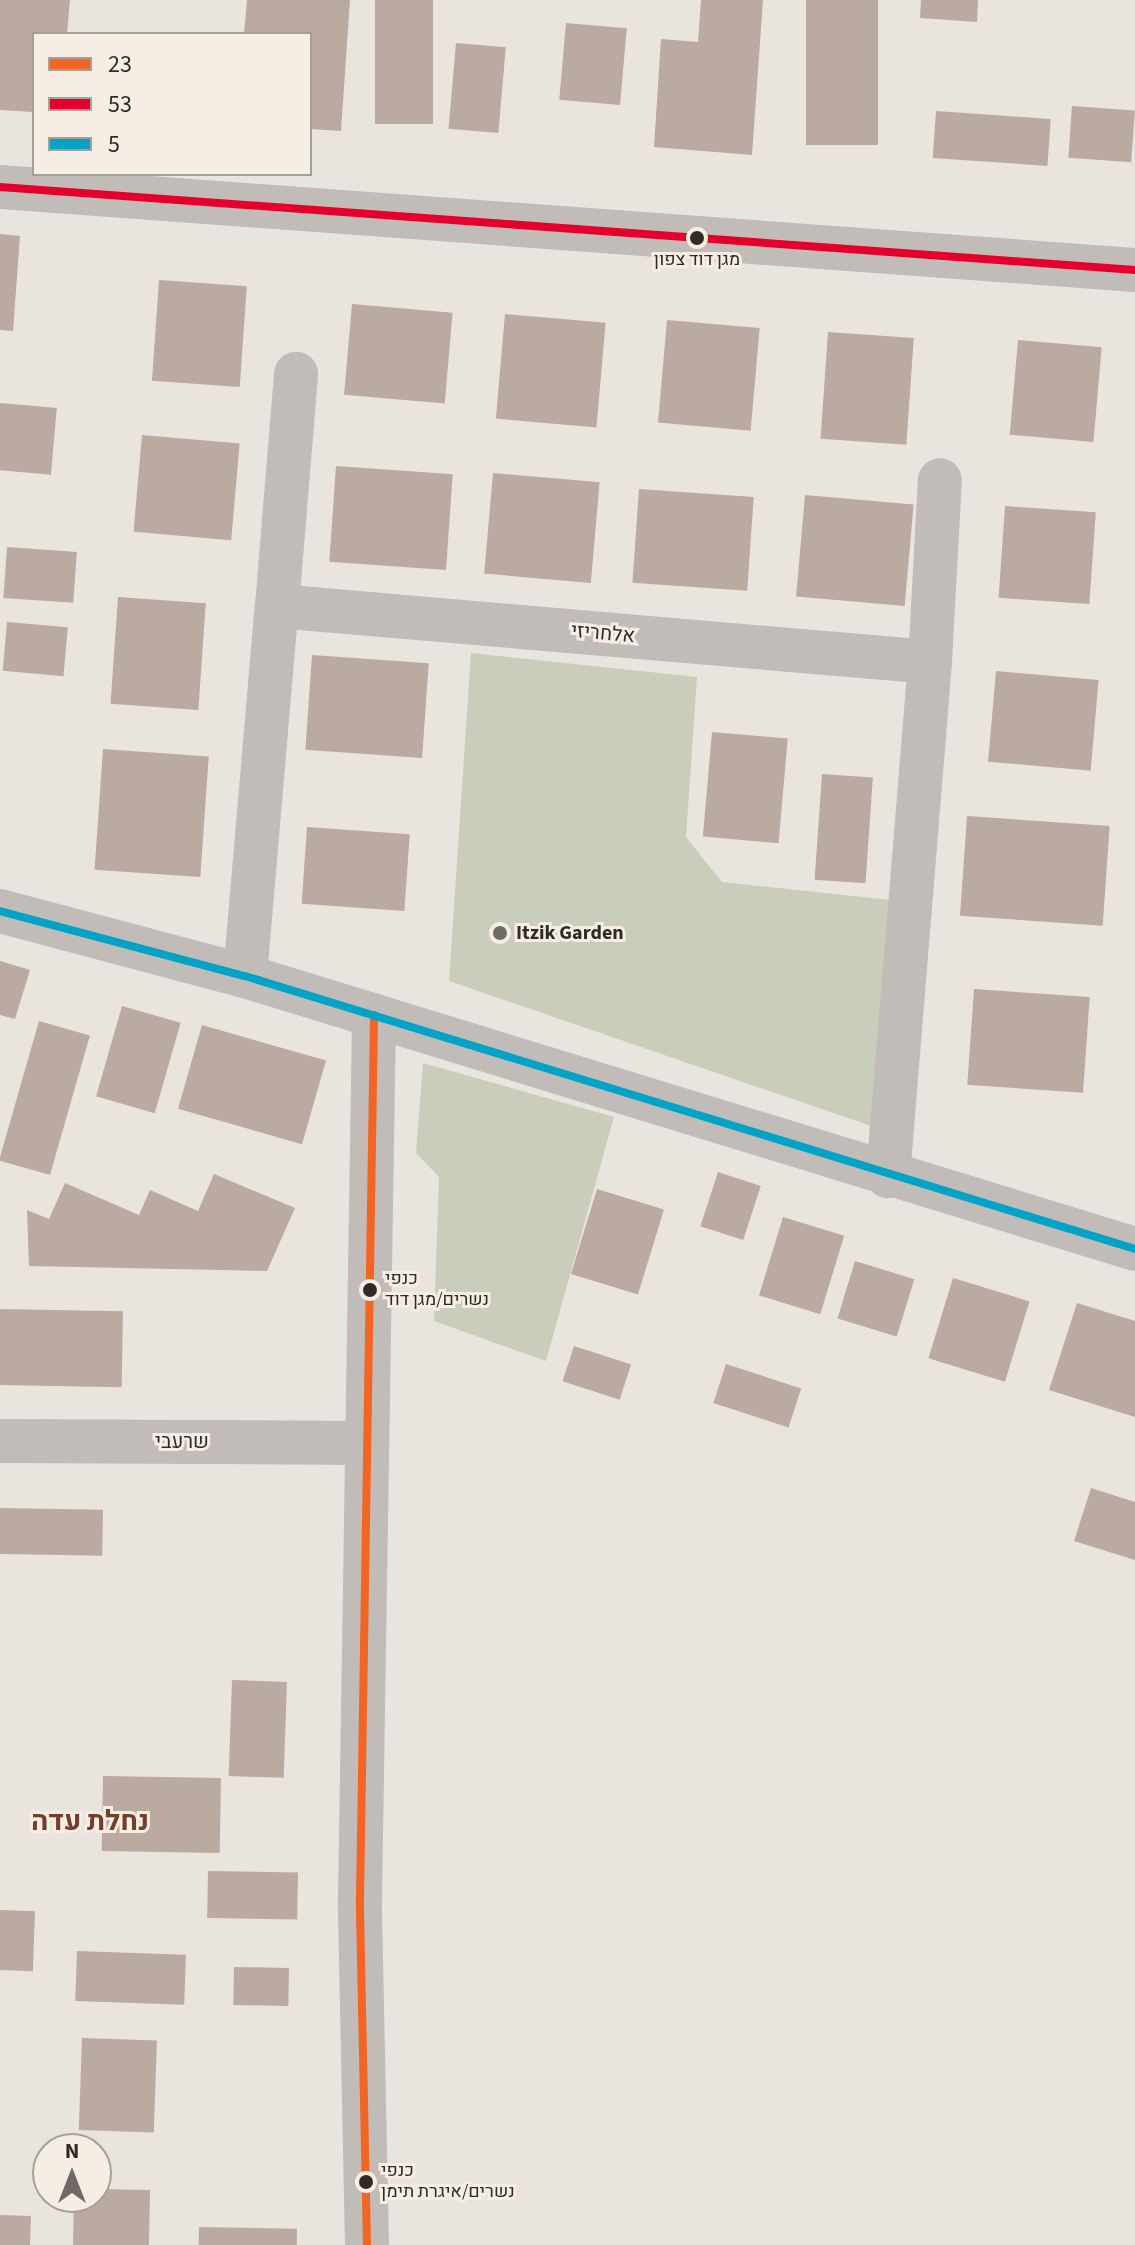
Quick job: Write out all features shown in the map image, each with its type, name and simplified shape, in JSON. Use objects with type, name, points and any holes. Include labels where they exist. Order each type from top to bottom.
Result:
[{"type":"street","points":[[0,187],[1135,270]]},
{"type":"street","points":[[245,976],[296,374]]},
{"type":"street","points":[[888,1176],[930,662],[940,480]]},
{"type":"street","name":"אלחריזי","points":[[277,606],[930,662]]},
{"type":"street","points":[[0,911],[245,976],[888,1176],[1135,1249]]},
{"type":"street","points":[[367,2245],[360,1900],[374,1015]]},
{"type":"street","name":"שרעבי","points":[[0,1441],[365,1443]]},
{"type":"green space","points":[[471,653],[697,677],[686,837],[722,882],[900,901],[880,1129],[449,981]]},
{"type":"green space","points":[[423,1063],[614,1117],[546,1361],[434,1321],[439,1177],[416,1153]]},
{"type":"building","points":[[0,0],[70,0],[67,32],[32,32],[32,112],[0,110]]},
{"type":"building","points":[[247,0],[350,0],[341,131],[312,129],[312,32],[244,32]]},
{"type":"building","points":[[375,0],[433,0],[433,124],[375,124]]},
{"type":"building","points":[[701,0],[763,0],[752,155],[654,147],[661,39],[698,42]]},
{"type":"building","points":[[806,0],[878,0],[878,145],[806,145]]},
{"type":"building","points":[[921,0],[978,0],[977,22],[920,18]]},
{"type":"building","points":[[566,23],[627,28],[620,105],[559,100]]},
{"type":"building","points":[[456,43],[506,47],[498,133],[449,129]]},
{"type":"building","points":[[1072,106],[1135,110],[1131,162],[1068,158]]},
{"type":"building","points":[[936,111],[1051,119],[1047,166],[933,158]]},
{"type":"building","points":[[0,234],[20,236],[13,331],[0,330]]},
{"type":"building","points":[[159,280],[247,286],[240,387],[152,381]]},
{"type":"building","points":[[352,304],[453,313],[445,403],[344,395]]},
{"type":"building","points":[[505,314],[606,323],[596,427],[496,419]]},
{"type":"building","points":[[667,320],[760,328],[751,431],[658,423]]},
{"type":"building","points":[[828,332],[914,338],[906,445],[821,439]]},
{"type":"building","points":[[1018,340],[1102,347],[1093,442],[1010,435]]},
{"type":"building","points":[[0,403],[57,408],[51,475],[0,470]]},
{"type":"building","points":[[142,435],[240,444],[231,540],[134,532]]},
{"type":"building","points":[[336,466],[453,474],[446,570],[329,562]]},
{"type":"building","points":[[493,473],[600,482],[591,583],[484,574]]},
{"type":"building","points":[[639,489],[754,497],[747,591],[632,583]]},
{"type":"building","points":[[805,495],[914,504],[905,606],[796,597]]},
{"type":"building","points":[[1005,506],[1096,512],[1089,604],[999,598]]},
{"type":"building","points":[[7,547],[77,552],[73,603],[3,598]]},
{"type":"building","points":[[118,597],[206,603],[198,710],[111,704]]},
{"type":"building","points":[[7,622],[68,627],[63,676],[3,671]]},
{"type":"building","points":[[312,655],[429,663],[422,758],[305,750]]},
{"type":"building","points":[[996,671],[1099,680],[1091,771],[988,762]]},
{"type":"building","points":[[712,732],[788,739],[779,843],[703,837]]},
{"type":"building","points":[[103,749],[209,756],[200,877],[95,870]]},
{"type":"building","points":[[822,774],[873,778],[865,883],[815,880]]},
{"type":"building","points":[[967,816],[1110,826],[1103,926],[960,916]]},
{"type":"building","points":[[307,827],[410,834],[404,911],[302,904]]},
{"type":"building","points":[[0,961],[30,970],[15,1019],[0,1015]]},
{"type":"building","points":[[974,989],[1090,997],[1083,1093],[967,1085]]},
{"type":"building","points":[[122,1006],[181,1023],[155,1113],[96,1096]]},
{"type":"building","points":[[39,1021],[90,1036],[50,1175],[0,1161]]},
{"type":"building","points":[[202,1025],[326,1061],[302,1144],[178,1109]]},
{"type":"building","points":[[718,1172],[761,1186],[743,1240],[700,1226]]},
{"type":"building","points":[[214,1174],[295,1208],[267,1271],[29,1266],[27,1210],[49,1219],[65,1183],[139,1215],[150,1190],[198,1211]]},
{"type":"building","points":[[597,1189],[664,1209],[638,1295],[571,1274]]},
{"type":"building","points":[[783,1217],[844,1236],[820,1314],[759,1295]]},
{"type":"building","points":[[855,1261],[914,1279],[897,1337],[837,1318]]},
{"type":"building","points":[[953,1278],[1030,1301],[1005,1382],[928,1358]]},
{"type":"building","points":[[1077,1303],[1135,1321],[1135,1417],[1049,1390]]},
{"type":"building","points":[[0,1309],[123,1311],[122,1387],[0,1385]]},
{"type":"building","points":[[574,1346],[631,1365],[620,1400],[563,1381]]},
{"type":"building","points":[[726,1364],[801,1388],[788,1427],[713,1403]]},
{"type":"building","points":[[1091,1488],[1135,1502],[1135,1560],[1074,1541]]},
{"type":"building","points":[[0,1508],[103,1510],[102,1556],[0,1554]]},
{"type":"building","points":[[232,1680],[287,1682],[284,1778],[229,1776]]},
{"type":"building","points":[[103,1776],[221,1778],[220,1853],[102,1851]]},
{"type":"building","points":[[208,1871],[298,1873],[297,1920],[207,1918]]},
{"type":"building","points":[[0,1910],[35,1911],[33,1971],[0,1970]]},
{"type":"building","points":[[77,1951],[186,1955],[184,2005],[75,2001]]},
{"type":"building","points":[[234,1967],[289,1968],[288,2006],[233,2005]]},
{"type":"building","points":[[82,2038],[157,2041],[154,2133],[79,2130]]},
{"type":"building","points":[[112,2189],[150,2190],[149,2245],[73,2245],[74,2213],[112,2213]]},
{"type":"building","points":[[0,2215],[31,2216],[30,2245],[0,2245]]},
{"type":"building","points":[[199,2227],[297,2229],[297,2245],[199,2245]]},
{"type":"transit line","name":"53","points":[[0,187],[1135,270]]},
{"type":"transit line","name":"5","points":[[0,911],[245,976],[1135,1249]]},
{"type":"transit line","name":"23","points":[[367,2245],[360,1900],[374,1015]]},
{"type":"place","name":"מגן דוד צפון","points":[[697,238]]},
{"type":"place","name":"Itzik Garden","points":[[500,933]]},
{"type":"place","name":"כנפי נשרים/מגן דוד","points":[[370,1290]]},
{"type":"place","name":"כנפי נשרים/איגרת תימן","points":[[366,2182]]},
{"type":"district","name":"נחלת עדה","points":[[90,1821]]}]
